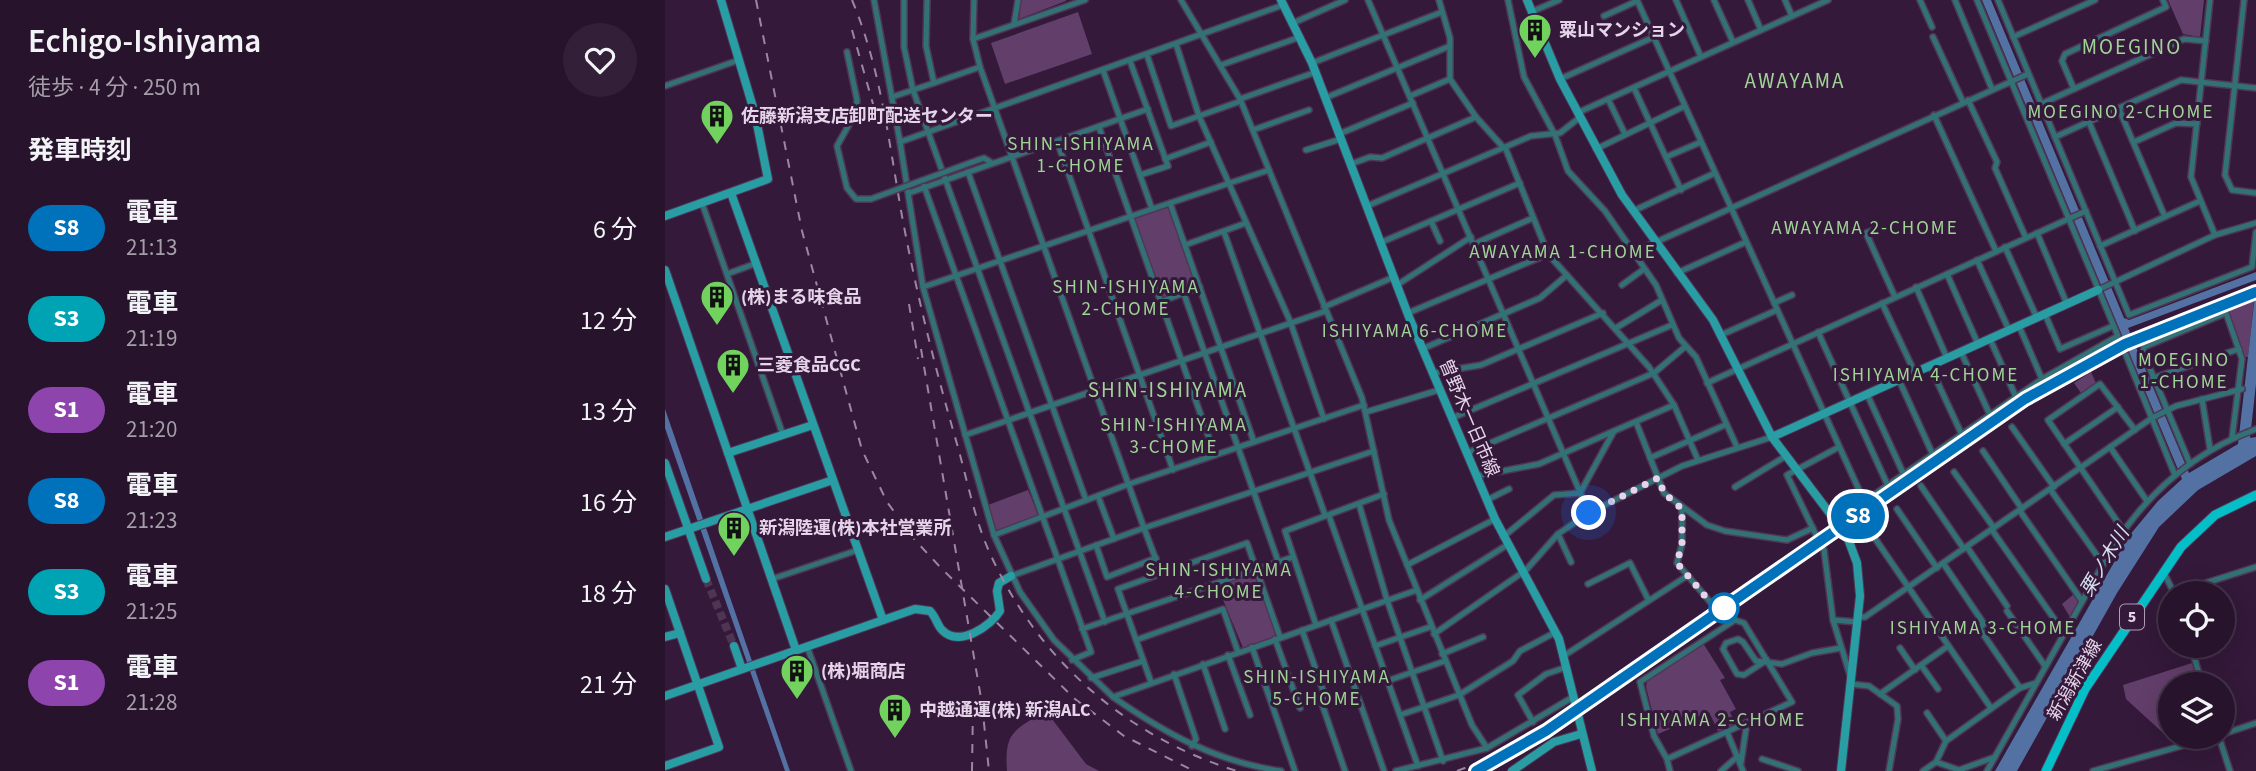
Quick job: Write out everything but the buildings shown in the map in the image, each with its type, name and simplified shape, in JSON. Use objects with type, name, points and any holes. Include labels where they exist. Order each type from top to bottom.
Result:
[{"type":"main road","name":"新潟新津線","points":[[2046,771],[2085,689],[2163,571],[2197,530],[2215,515],[2256,495]]},
{"type":"street","points":[[665,216],[768,178],[755,114],[721,0]]},
{"type":"street","points":[[874,0],[909,192],[923,288],[994,535],[1011,576],[1054,640],[1113,697],[1192,746],[1221,758],[1281,771]]},
{"type":"street","points":[[904,0],[904,47],[913,90],[1105,622]]},
{"type":"street","points":[[927,0],[926,47],[934,83]]},
{"type":"street","points":[[974,0],[973,39],[980,68],[1161,573]]},
{"type":"street","points":[[1014,24],[1019,0]]},
{"type":"street","points":[[973,39],[1085,0]]},
{"type":"street","points":[[1181,0],[1241,100],[1364,405],[1389,520],[1459,695],[1487,748]]},
{"type":"street","points":[[1293,23],[1345,0]]},
{"type":"street","points":[[1368,0],[1589,513]]},
{"type":"street","points":[[1439,0],[1450,46],[1450,79],[1476,117],[1504,147],[1548,254],[1654,373],[1674,405],[1698,460]]},
{"type":"street","points":[[1508,0],[1524,77],[1555,135],[1568,171],[1605,211],[1634,252],[1662,300],[1672,325],[1696,357],[1737,447]]},
{"type":"street","points":[[1527,0],[1578,115],[1633,211],[1721,335],[1772,437],[1847,536],[1859,575],[1859,620],[1841,771]]},
{"type":"street","points":[[1531,12],[1559,0]]},
{"type":"street","points":[[1604,16],[1637,0],[1864,501]]},
{"type":"street","points":[[1676,0],[1701,57]]},
{"type":"street","points":[[1714,0],[1733,42]]},
{"type":"street","points":[[1748,0],[1761,30]]},
{"type":"street","points":[[1784,0],[1792,16]]},
{"type":"street","points":[[1367,206],[1531,136],[1555,135],[1570,128],[1578,115],[1608,99],[1826,0]]},
{"type":"street","points":[[1920,0],[1933,27]]},
{"type":"street","points":[[1955,0],[1992,89]]},
{"type":"street","points":[[1849,512],[2042,379],[2118,336],[1977,0]]},
{"type":"street","points":[[2007,0],[1998,2],[2026,75],[2041,104],[2083,212],[2129,315],[2252,267],[2256,232]]},
{"type":"street","points":[[2013,37],[2095,0]]},
{"type":"street","points":[[2074,89],[2062,61],[2065,54],[2166,7],[2163,0]]},
{"type":"street","points":[[2210,0],[2191,177],[2215,235]]},
{"type":"street","points":[[2244,0],[2225,175],[2232,190],[2256,193]]},
{"type":"street","points":[[900,142],[1147,55],[1282,3]]},
{"type":"street","name":"曽野木一日市線","points":[[1282,3],[1314,68],[1422,349],[1495,519],[1556,632],[1565,655],[1581,734],[1592,771]]},
{"type":"street","points":[[1147,55],[1171,126],[1241,100],[1314,68],[1383,33],[1442,12]]},
{"type":"street","points":[[1221,65],[1300,37]]},
{"type":"street","points":[[1560,79],[1654,37]]},
{"type":"street","points":[[1933,37],[1997,162],[1995,168],[2026,238]]},
{"type":"street","points":[[2041,104],[2184,39],[2206,40]]},
{"type":"street","points":[[1177,44],[1199,117],[1290,321],[1324,419]]},
{"type":"street","points":[[1325,98],[1450,46]]},
{"type":"street","points":[[847,52],[858,105],[837,146],[847,188],[856,199],[871,199],[984,158],[992,163]]},
{"type":"street","points":[[665,86],[739,60]]},
{"type":"street","points":[[1130,61],[1168,166],[1140,175]]},
{"type":"street","points":[[892,97],[980,68]]},
{"type":"street","points":[[1103,70],[1152,209]]},
{"type":"street","points":[[1634,252],[2026,75]]},
{"type":"street","points":[[1306,150],[1340,137],[1450,79]]},
{"type":"street","points":[[2055,137],[2181,80],[2256,89]]},
{"type":"street","points":[[1634,88],[1681,190]]},
{"type":"street","points":[[1608,99],[1625,134]]},
{"type":"street","points":[[1596,149],[1685,106]]},
{"type":"street","points":[[2119,108],[2165,217]]},
{"type":"street","points":[[909,192],[1147,110]]},
{"type":"street","points":[[1253,130],[1309,110]]},
{"type":"street","points":[[1934,115],[1996,251]]},
{"type":"street","points":[[1351,164],[1370,157],[1382,158],[1476,117]]},
{"type":"street","points":[[2089,122],[2135,231]]},
{"type":"street","points":[[2134,142],[2176,122],[2197,124]]},
{"type":"street","points":[[1099,127],[1215,455]]},
{"type":"street","points":[[1057,141],[1173,470]]},
{"type":"street","points":[[1165,159],[1211,142]]},
{"type":"street","points":[[1666,157],[1701,142]]},
{"type":"street","points":[[923,288],[1042,245],[1269,170]]},
{"type":"street","points":[[968,172],[1086,500]]},
{"type":"street","points":[[1633,211],[1715,173]]},
{"type":"street","points":[[1381,242],[1520,183]]},
{"type":"street","points":[[924,186],[1091,652],[1072,660]]},
{"type":"street","points":[[731,193],[883,620]]},
{"type":"street","points":[[2100,246],[2200,201]]},
{"type":"street","points":[[702,203],[783,435]]},
{"type":"street","points":[[1170,203],[1254,443]]},
{"type":"street","points":[[1707,383],[2083,212]]},
{"type":"street","points":[[965,435],[1325,309],[1396,281],[1472,241],[1533,218]]},
{"type":"street","points":[[1431,221],[1440,241]]},
{"type":"street","points":[[1185,245],[1246,223]]},
{"type":"street","points":[[1434,634],[1522,573],[1558,534],[1589,513],[1658,478],[1698,460],[1772,437],[2215,235],[2256,223]]},
{"type":"street","points":[[1874,230],[1866,233],[1895,297]]},
{"type":"street","points":[[1224,232],[1418,766]]},
{"type":"street","points":[[2036,233],[2067,304]]},
{"type":"street","points":[[1677,273],[1746,242]]},
{"type":"street","points":[[2005,247],[2060,349],[2113,326]]},
{"type":"street","points":[[1408,313],[1548,254]]},
{"type":"street","points":[[1977,260],[2009,330]]},
{"type":"street","points":[[727,274],[757,263]]},
{"type":"street","points":[[1622,285],[1644,269]]},
{"type":"street","points":[[665,270],[796,650]]},
{"type":"street","points":[[1947,274],[1978,344]]},
{"type":"street","points":[[1422,349],[1540,298],[1567,275]]},
{"type":"street","points":[[1160,302],[1200,287]]},
{"type":"street","points":[[1916,288],[1947,358]]},
{"type":"street","points":[[1184,294],[1278,562]]},
{"type":"street","points":[[1774,303],[1792,295]]},
{"type":"street","points":[[1616,328],[1662,300]]},
{"type":"street","points":[[1882,303],[1915,373]]},
{"type":"street","points":[[1721,335],[1777,310]]},
{"type":"street","points":[[1432,373],[1482,365],[1603,313]]},
{"type":"street","points":[[2188,465],[2153,378],[2144,347],[2227,313],[2242,359],[2234,437]]},
{"type":"street","points":[[1452,418],[1672,325]]},
{"type":"street","points":[[2019,326],[2042,379]]},
{"type":"street","points":[[1818,332],[1888,485]]},
{"type":"street","points":[[1990,338],[2016,397]]},
{"type":"street","points":[[1467,453],[1654,373],[1686,346]]},
{"type":"street","points":[[2153,378],[2239,349]]},
{"type":"street","points":[[1961,352],[1990,415]]},
{"type":"street","points":[[2126,355],[2177,474]]},
{"type":"street","points":[[1930,366],[1962,435]]},
{"type":"street","points":[[1899,380],[1933,455]]},
{"type":"street","points":[[2123,530],[2048,420],[2100,384],[2135,430]]},
{"type":"street","points":[[1833,620],[1859,620],[1865,617],[2165,410],[2240,389]]},
{"type":"street","points":[[1366,412],[1439,390]]},
{"type":"street","points":[[1867,394],[1904,475]]},
{"type":"street","points":[[2202,400],[2210,449]]},
{"type":"street","points":[[994,535],[1129,484],[1364,405]]},
{"type":"street","points":[[1476,475],[1526,468],[1674,405]]},
{"type":"street","points":[[2064,443],[2118,407]]},
{"type":"street","points":[[1636,422],[1664,493],[1682,509],[1715,529],[1787,540],[1813,527]]},
{"type":"street","points":[[728,453],[813,425]]},
{"type":"street","points":[[1650,458],[1725,425]]},
{"type":"street","points":[[2013,427],[2103,564]]},
{"type":"street","points":[[1987,771],[2123,530],[2147,501],[2188,465],[2210,449],[2254,430]]},
{"type":"street","points":[[1580,493],[1613,431]]},
{"type":"street","points":[[1817,537],[1787,475],[1839,447]]},
{"type":"street","points":[[2110,447],[2147,501]]},
{"type":"street","points":[[665,696],[922,608],[933,614],[947,634],[982,631],[1000,611],[997,591],[999,583],[1011,576],[1145,527],[1374,451]]},
{"type":"street","points":[[1983,451],[2082,601]]},
{"type":"street","points":[[1735,487],[1786,456]]},
{"type":"street","points":[[665,463],[706,579]]},
{"type":"street","points":[[1954,472],[2064,633]]},
{"type":"street","points":[[665,537],[833,480]]},
{"type":"street","points":[[1921,486],[2045,666]]},
{"type":"street","points":[[1487,500],[1509,489]]},
{"type":"street","points":[[1420,600],[1505,541],[1554,495],[1580,493]]},
{"type":"street","points":[[1316,625],[1285,531],[1384,494]]},
{"type":"street","points":[[1098,496],[1114,539]]},
{"type":"street","points":[[1359,504],[1387,600],[1443,761]]},
{"type":"street","points":[[1682,509],[1682,544],[1676,559],[1711,603]]},
{"type":"street","points":[[1896,509],[1937,568]]},
{"type":"street","points":[[1407,565],[1495,519]]},
{"type":"street","points":[[1558,534],[1571,562]]},
{"type":"street","points":[[1872,534],[1991,708]]},
{"type":"street","points":[[1151,682],[1118,589],[1247,543],[1300,708]]},
{"type":"street","points":[[1096,545],[1107,577],[1156,558]]},
{"type":"street","points":[[772,579],[858,550]]},
{"type":"street","points":[[1824,550],[1833,620],[1850,681]]},
{"type":"street","points":[[1082,629],[1293,557]]},
{"type":"street","points":[[1588,584],[1630,563],[1648,599]]},
{"type":"street","points":[[1943,563],[1984,624],[1979,628],[2021,688]]},
{"type":"street","points":[[2212,581],[2256,567]]},
{"type":"street","points":[[2163,571],[2168,581]]},
{"type":"street","points":[[1565,655],[1687,576]]},
{"type":"street","points":[[1113,697],[1417,590]]},
{"type":"street","points":[[665,591],[719,747],[665,766]]},
{"type":"street","points":[[1136,639],[1223,609],[1238,652]]},
{"type":"street","points":[[1331,620],[1384,771]]},
{"type":"street","points":[[1667,759],[1792,702],[1744,623],[1735,620],[1640,682],[1654,736],[1667,759],[1670,771]]},
{"type":"street","points":[[1375,646],[1430,627]]},
{"type":"street","points":[[1302,630],[1325,696],[1322,704],[1345,771]]},
{"type":"street","points":[[1400,715],[1459,695],[1513,661],[1520,650],[1556,632]]},
{"type":"street","points":[[665,637],[680,633]]},
{"type":"street","points":[[1442,654],[1483,637]]},
{"type":"street","points":[[1751,671],[1753,659],[1744,642],[1738,639],[1726,643],[1723,649],[1737,674],[1751,671],[1767,660]]},
{"type":"street","points":[[734,646],[741,669]]},
{"type":"street","points":[[807,646],[851,771]]},
{"type":"street","points":[[1880,694],[1948,646]]},
{"type":"street","points":[[1252,647],[1295,771]]},
{"type":"street","points":[[1753,659],[1782,664],[1812,653],[1841,648]]},
{"type":"street","points":[[1900,648],[1915,670]]},
{"type":"street","points":[[1228,656],[1249,715]]},
{"type":"street","points":[[1091,678],[1143,661]]},
{"type":"street","points":[[1387,681],[1445,661]]},
{"type":"street","points":[[1203,664],[1225,729]]},
{"type":"street","points":[[1921,665],[1937,689]]},
{"type":"street","points":[[1534,722],[1518,695],[1546,674],[1567,667]]},
{"type":"street","points":[[1174,674],[1196,739],[1192,746]]},
{"type":"street","points":[[1850,681],[1869,687],[1896,706],[1898,719],[1889,771]]},
{"type":"street","points":[[1923,771],[1936,762],[1946,741],[2021,688],[2036,683]]},
{"type":"street","points":[[1396,771],[1487,748],[1573,697]]},
{"type":"street","points":[[1927,713],[1946,741]]},
{"type":"street","points":[[1742,771],[1747,722]]},
{"type":"street","points":[[2235,730],[2256,723]]},
{"type":"street","points":[[1727,732],[1741,763]]},
{"type":"street","points":[[1511,771],[1553,743],[1581,734]]},
{"type":"street","points":[[2093,771],[2171,749]]},
{"type":"street","points":[[2224,749],[2230,771]]},
{"type":"street","points":[[1721,771],[1738,756]]},
{"type":"street","points":[[1936,762],[1959,770],[1994,757]]},
{"type":"street","points":[[1762,759],[1798,771]]},
{"type":"shaded area","points":[[1021,0],[1066,0],[1066,1],[1019,19]]},
{"type":"shaded area","points":[[2168,0],[2204,0],[2200,37],[2183,34]]},
{"type":"shaded area","points":[[1078,12],[1092,54],[1005,84],[991,43]]},
{"type":"shaded area","points":[[1168,206],[1197,287],[1162,299],[1133,218]]},
{"type":"shaded area","points":[[2254,301],[2248,357],[2245,357],[2228,310]]},
{"type":"shaded area","points":[[2091,372],[2096,383],[2081,393],[2074,383]]},
{"type":"shaded area","points":[[1028,490],[1039,517],[996,533],[988,505]]},
{"type":"shaded area","points":[[1253,572],[1276,633],[1275,636],[1243,648],[1217,585]]},
{"type":"shaded area","points":[[2074,594],[2078,603],[2070,617],[2062,604]]},
{"type":"shaded area","points":[[1703,643],[1725,678],[1720,680],[1736,709],[1730,712],[1735,724],[1718,731],[1709,712],[1658,734],[1646,687],[1647,681]]},
{"type":"shaded area","points":[[2192,663],[2195,672],[2164,672]]},
{"type":"shaded area","points":[[2158,674],[2158,728],[2126,699],[2123,685]]},
{"type":"shaded area","points":[[1046,711],[1086,764],[1099,771],[1007,771],[1007,748],[1013,734]]},
{"type":"water","points":[[1982,0],[1991,0],[2124,318],[2129,320],[2256,272],[2256,280],[2128,328],[2189,473],[2238,444],[2256,286],[2256,384],[2250,438],[2256,437],[2256,456],[2198,490],[2159,527],[2117,593],[2017,771],[1995,771],[2129,536],[2158,501],[2182,479]]},
{"type":"water","points":[[665,409],[790,771],[785,771],[665,428]]},
{"type":"tunnel","points":[[706,579],[734,646]]},
{"type":"railway","points":[[756,0],[802,231],[862,450],[887,502],[915,540],[941,568],[1075,699],[1124,736],[1194,771]]},
{"type":"railway","points":[[852,0],[877,79],[907,244],[926,327],[974,508],[988,549],[1031,625],[1058,658],[1088,688],[1157,737],[1196,756],[1237,771]]},
{"type":"railway","points":[[852,30],[873,104]]},
{"type":"railway","points":[[1489,771],[2025,399],[2125,344],[2256,292]]},
{"type":"railway","points":[[909,304],[918,359]]},
{"type":"railway","points":[[921,349],[982,704],[989,771]]},
{"type":"railway","points":[[972,771],[973,705]]},
{"type":"railway","points":[[1457,771],[1503,753]]},
{"type":"train","name":"S8","points":[[1476,771],[1529,743],[2025,399],[2125,344],[2256,292]]},
{"type":"place","name":"粟山マンション","points":[[1535,60]]},
{"type":"place","name":"佐藤新潟支店卸町配送センター","points":[[717,146]]},
{"type":"place","name":"(株)まる味食品","points":[[717,327]]},
{"type":"place","name":"三菱食品CGC","points":[[733,395]]},
{"type":"place","name":"新潟陸運(株)本社営業所","points":[[734,558]]},
{"type":"place","name":"(株)堀商店","points":[[797,701]]},
{"type":"place","name":"中越通運(株) 新潟ALC","points":[[895,740]]},
{"type":"district","name":"MOEGINO","points":[[2132,47]]},
{"type":"district","name":"AWAYAMA","points":[[1795,81]]},
{"type":"district","name":"MOEGINO 2-CHOME","points":[[2121,112]]},
{"type":"district","name":"SHIN-ISHIYAMA 1-CHOME","points":[[1081,155]]},
{"type":"district","name":"AWAYAMA 2-CHOME","points":[[1865,228]]},
{"type":"district","name":"AWAYAMA 1-CHOME","points":[[1563,252]]},
{"type":"district","name":"SHIN-ISHIYAMA 2-CHOME","points":[[1126,298]]},
{"type":"district","name":"ISHIYAMA 6-CHOME","points":[[1415,331]]},
{"type":"district","name":"MOEGINO 1-CHOME","points":[[2184,371]]},
{"type":"district","name":"ISHIYAMA 4-CHOME","points":[[1926,375]]},
{"type":"district","name":"SHIN-ISHIYAMA","points":[[1168,390]]},
{"type":"district","name":"SHIN-ISHIYAMA 3-CHOME","points":[[1174,436]]},
{"type":"district","name":"SHIN-ISHIYAMA 4-CHOME","points":[[1219,581]]},
{"type":"district","name":"ISHIYAMA 3-CHOME","points":[[1983,628]]},
{"type":"district","name":"SHIN-ISHIYAMA 5-CHOME","points":[[1317,688]]},
{"type":"district","name":"ISHIYAMA 2-CHOME","points":[[1713,720]]},
{"type":"route","points":[[1589,513],[1617,496],[1658,478],[1664,493],[1682,509],[1682,544],[1677,563],[1711,603],[1724,608]]},
{"type":"water label","name":"栗ノ木川","points":[[2105,562]]}]
